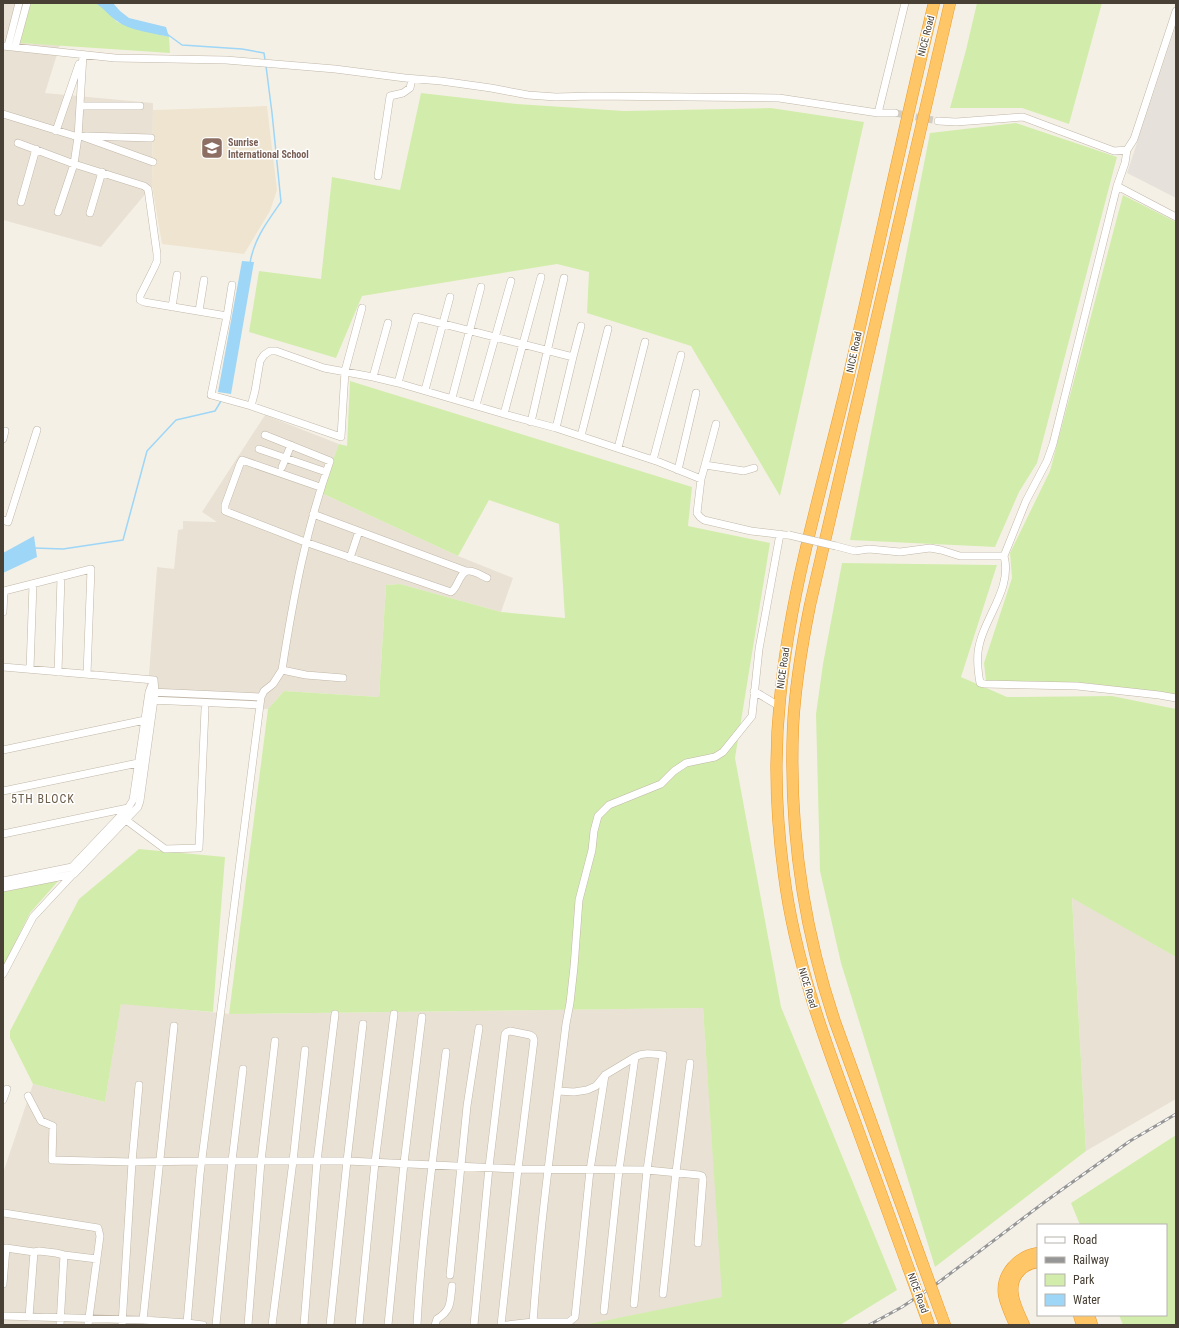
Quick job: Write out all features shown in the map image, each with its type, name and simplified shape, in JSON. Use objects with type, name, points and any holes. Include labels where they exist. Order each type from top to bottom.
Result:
[{"type":"highway","name":"NICE Road","points":[[929,1325],[820,1026],[805,977],[792,925],[784,877],[777,811],[777,754],[779,706],[794,602],[847,382],[874,257],[934,3]]},
{"type":"highway","name":"NICE Road","points":[[943,1321],[835,1022],[817,962],[808,924],[796,847],[793,792],[793,734],[798,671],[810,605],[950,3]]},
{"type":"highway","points":[[1015,1325],[1004,1295],[1005,1280],[1010,1270],[1018,1261],[1029,1255],[1037,1253]]},
{"type":"highway","points":[[1024,1325],[1012,1294],[1012,1285],[1019,1271],[1025,1266],[1037,1262]]},
{"type":"street","points":[[9,46],[19,3]]},
{"type":"street","points":[[9,46],[27,3]]},
{"type":"street","points":[[878,113],[905,3]]},
{"type":"street","points":[[1176,12],[1134,139],[1127,150],[1125,163],[1117,186],[1053,444],[1044,466],[1026,501],[1004,556],[1007,565],[1007,574],[981,640],[978,651],[977,665],[980,683],[985,684],[1077,686],[1176,698]]},
{"type":"street","points":[[9,46],[115,58],[226,60],[335,69],[412,79],[441,81],[528,95],[556,97],[779,98],[878,113],[895,113]]},
{"type":"street","points":[[58,212],[74,164],[78,136],[83,54]]},
{"type":"street","points":[[56,131],[83,54]]},
{"type":"street","points":[[378,176],[390,96],[396,95],[410,88],[412,79]]},
{"type":"street","points":[[80,106],[140,106]]},
{"type":"street","points":[[3,114],[56,131],[78,136],[153,162]]},
{"type":"street","points":[[938,121],[956,122],[1023,117],[1114,151],[1127,150]]},
{"type":"street","points":[[78,136],[151,138]]},
{"type":"street","points":[[18,143],[74,164],[144,186],[148,189],[157,261],[140,296],[140,300],[144,302],[227,316]]},
{"type":"street","points":[[21,202],[36,149]]},
{"type":"street","points":[[90,213],[102,172]]},
{"type":"street","points":[[1117,186],[1176,217]]},
{"type":"street","points":[[172,307],[177,275]]},
{"type":"street","points":[[504,414],[540,277]]},
{"type":"street","points":[[532,422],[564,278]]},
{"type":"street","points":[[199,311],[204,280]]},
{"type":"street","points":[[476,406],[511,281]]},
{"type":"street","points":[[232,285],[211,395],[251,406],[341,437],[345,371],[362,308]]},
{"type":"street","points":[[452,398],[481,287]]},
{"type":"street","points":[[425,390],[450,297]]},
{"type":"street","points":[[398,383],[416,317],[573,357]]},
{"type":"street","points":[[373,377],[388,323]]},
{"type":"street","points":[[556,428],[581,326]]},
{"type":"street","points":[[581,436],[608,329]]},
{"type":"street","points":[[618,448],[645,342]]},
{"type":"street","points":[[251,406],[260,361],[264,355],[270,351],[276,351],[324,368],[345,371],[398,383],[556,428],[653,460],[702,479]]},
{"type":"street","points":[[653,460],[681,356]]},
{"type":"street","points":[[678,470],[696,393]]},
{"type":"street","points":[[716,424],[702,479],[697,513],[704,520],[751,531],[789,535],[855,551],[869,549],[900,552],[930,548],[960,556],[1004,556]]},
{"type":"street","points":[[3,520],[8,522],[37,430]]},
{"type":"street","points":[[3,439],[5,431]]},
{"type":"street","points":[[187,1323],[202,1161],[261,697],[264,691],[273,684],[282,670],[305,542],[320,487],[330,461],[265,435]]},
{"type":"street","points":[[282,467],[291,445]]},
{"type":"street","points":[[259,449],[326,472]]},
{"type":"street","points":[[320,487],[242,460],[225,505],[225,510],[305,542],[451,592],[454,590],[463,572],[466,571]]},
{"type":"street","points":[[705,465],[744,471],[754,468]]},
{"type":"street","points":[[313,514],[487,578]]},
{"type":"street","points":[[350,558],[359,531]]},
{"type":"street","points":[[533,1322],[536,1282],[558,1091],[570,1003],[579,900],[592,850],[594,831],[598,816],[609,805],[661,784],[674,770],[686,763],[715,758],[723,752],[752,716],[759,649],[780,534]]},
{"type":"street","points":[[3,612],[3,591],[91,569],[87,674]]},
{"type":"street","points":[[58,672],[61,577]]},
{"type":"street","points":[[30,669],[33,584]]},
{"type":"street","points":[[3,667],[154,680],[140,801],[138,807],[73,870],[3,888]]},
{"type":"street","points":[[282,670],[306,675],[343,678]]},
{"type":"street","points":[[754,691],[779,706]]},
{"type":"street","points":[[152,696],[261,697]]},
{"type":"street","points":[[152,696],[260,705]]},
{"type":"street","points":[[3,974],[33,917],[128,808],[133,800],[145,720],[152,696]]},
{"type":"street","points":[[126,820],[165,849],[198,848],[205,709]]},
{"type":"street","points":[[3,750],[145,720]]},
{"type":"street","points":[[3,791],[138,763]]},
{"type":"street","points":[[3,834],[138,807]]},
{"type":"street","points":[[3,881],[73,870]]},
{"type":"street","points":[[304,1325],[318,1161],[335,1014]]},
{"type":"street","points":[[359,1325],[375,1162],[394,1014]]},
{"type":"street","points":[[388,1325],[404,1163],[422,1017]]},
{"type":"street","points":[[330,1325],[347,1161],[364,1024]]},
{"type":"street","points":[[143,1320],[174,1026]]},
{"type":"street","points":[[450,1275],[467,1106],[478,1028]]},
{"type":"street","points":[[474,1325],[489,1167],[505,1034],[510,1031],[530,1035],[534,1040],[501,1325]]},
{"type":"street","points":[[248,1325],[260,1161],[275,1041]]},
{"type":"street","points":[[272,1325],[293,1161],[305,1050]]},
{"type":"street","points":[[417,1325],[432,1164],[446,1052]]},
{"type":"street","points":[[558,1091],[574,1092],[587,1090],[596,1086],[605,1075],[640,1054],[646,1053],[663,1055],[647,1170],[634,1304]]},
{"type":"street","points":[[604,1311],[619,1170],[635,1057]]},
{"type":"street","points":[[663,1294],[676,1172],[690,1063]]},
{"type":"street","points":[[216,1325],[232,1161],[243,1068]]},
{"type":"street","points":[[508,1325],[533,1322],[569,1322],[575,1317],[590,1170],[605,1075]]},
{"type":"street","points":[[122,1322],[132,1162],[139,1085]]},
{"type":"street","points":[[3,1100],[7,1089]]},
{"type":"street","points":[[28,1096],[41,1121],[53,1126],[52,1160],[132,1162],[347,1161],[518,1169],[647,1170],[699,1175],[702,1176],[703,1179],[698,1243]]},
{"type":"street","points":[[4,1213],[98,1228],[100,1236],[88,1322]]},
{"type":"street","points":[[3,1284],[4,1248],[97,1259]]},
{"type":"street","points":[[29,1317],[34,1252]]},
{"type":"street","points":[[60,1321],[64,1255]]},
{"type":"street","points":[[435,1325],[437,1319],[446,1313],[449,1307],[452,1286]]},
{"type":"street","points":[[3,1316],[29,1317],[37,1321],[122,1322],[143,1320],[203,1325]]},
{"type":"shaded area","points":[[3,3],[29,3],[20,43],[60,45],[45,93],[153,103],[152,186],[101,247],[3,220]]},
{"type":"shaded area","points":[[1176,25],[1176,198],[1127,173]]},
{"type":"shaded area","name":"Sunrise International School","points":[[267,106],[277,190],[270,211],[244,254],[162,244],[152,186],[153,110]]},
{"type":"shaded area","points":[[265,415],[339,444],[325,481],[317,491],[458,556],[513,578],[501,612],[400,584],[386,585],[379,697],[284,691],[268,709],[143,703],[149,674],[157,567],[174,569],[178,530],[183,529],[183,521],[217,522],[202,512]]},
{"type":"shaded area","points":[[1072,897],[1176,957],[1176,1099],[1086,1151]]},
{"type":"shaded area","points":[[121,1003],[229,1014],[703,1008],[723,1298],[583,1325],[3,1325],[3,1173],[33,1084],[105,1102]]},
{"type":"green space","points":[[29,3],[95,3],[105,9],[117,22],[133,28],[169,37],[170,53],[20,43]]},
{"type":"green space","points":[[977,3],[1102,3],[1069,124],[1022,108],[950,108]]},
{"type":"green space","points":[[421,93],[517,104],[624,111],[771,108],[864,122],[780,496],[691,346],[587,313],[589,272],[557,264],[362,296],[336,358],[249,332],[259,271],[321,279],[332,177],[400,190]]},
{"type":"green space","points":[[1016,123],[1117,157],[1037,463],[1019,492],[995,547],[850,540],[930,133]]},
{"type":"green space","points":[[1123,195],[1176,222],[1176,698],[1087,683],[986,681],[984,663],[1012,578],[1010,553],[1050,471]]},
{"type":"green space","points":[[350,381],[692,487],[688,526],[770,543],[735,758],[781,1007],[897,1290],[840,1325],[583,1325],[722,1297],[703,1008],[229,1014],[268,709],[284,691],[379,697],[386,585],[400,584],[501,612],[565,618],[559,524],[489,500],[458,556],[317,491],[325,481],[339,444],[347,446]]},
{"type":"green space","points":[[842,563],[997,565],[961,677],[1007,697],[1112,696],[1176,709],[1176,957],[1072,898],[1086,1151],[935,1267],[841,963],[820,871],[816,714],[823,664]]},
{"type":"green space","points":[[139,849],[225,857],[213,1012],[121,1004],[105,1102],[33,1084],[10,1038],[10,1031],[79,899]]},
{"type":"green space","points":[[59,880],[30,913],[3,967],[3,892]]},
{"type":"green space","points":[[1176,1135],[1176,1325],[1123,1325],[1119,1316],[1167,1316],[1167,1224],[1080,1224],[1071,1203]]},
{"type":"water","points":[[95,3],[113,3],[129,18],[166,27],[169,37],[128,27],[114,19]]},
{"type":"water","points":[[242,261],[254,262],[231,394],[218,392]]},
{"type":"water","points":[[34,536],[37,557],[3,573],[3,553]]},
{"type":"waterway","points":[[167,34],[182,45],[242,49],[264,53],[265,60]]},
{"type":"waterway","points":[[250,263],[258,238],[281,202],[266,66]]},
{"type":"waterway","points":[[34,548],[63,549],[123,540],[147,451],[176,420],[215,411],[221,401]]},
{"type":"tunnel","points":[[895,113],[938,121]]},
{"type":"railway","points":[[869,1325],[902,1307],[935,1285],[1046,1201],[1130,1141],[1176,1114]]},
{"type":"place","name":"Sunrise International School","points":[[212,148]]},
{"type":"district","name":"5TH BLOCK","points":[[43,799]]}]
